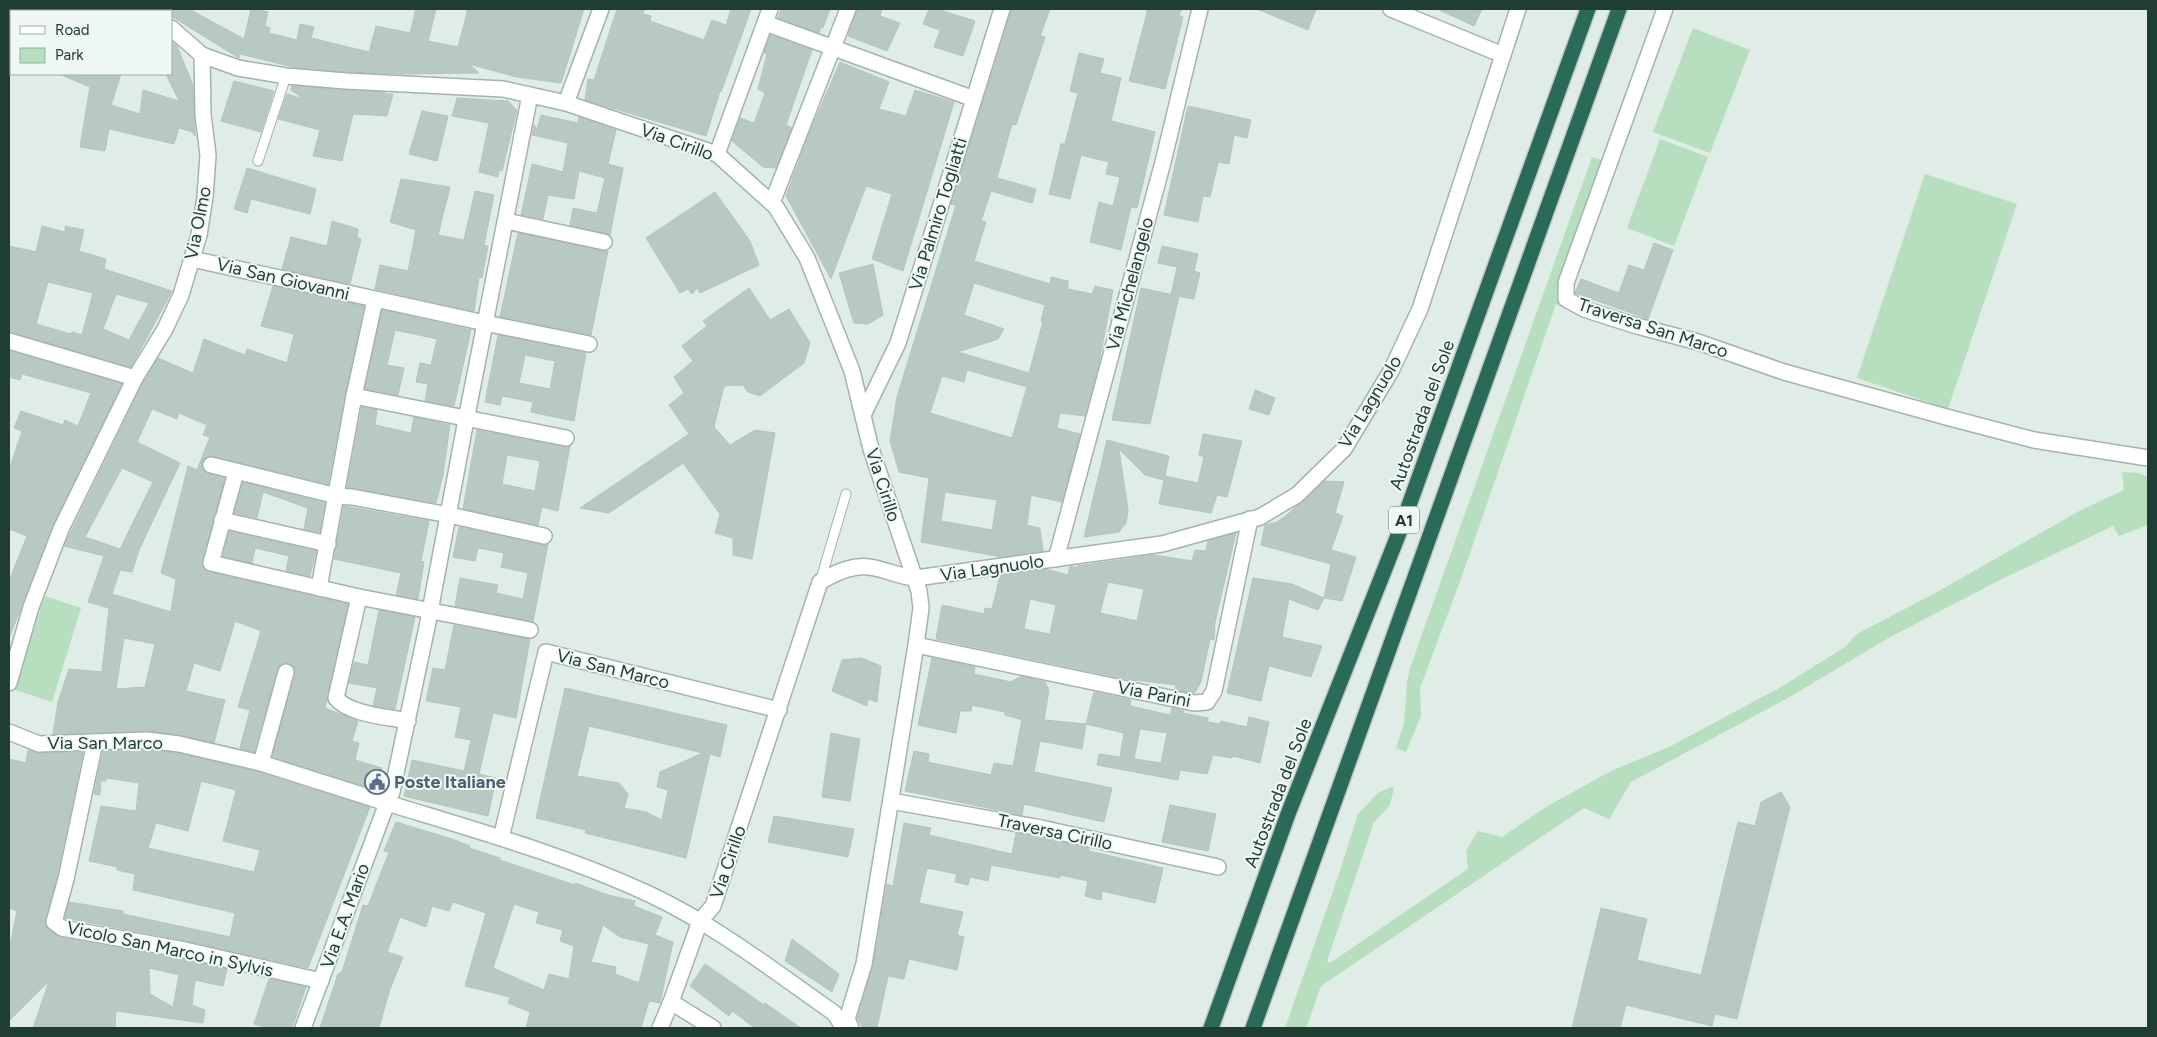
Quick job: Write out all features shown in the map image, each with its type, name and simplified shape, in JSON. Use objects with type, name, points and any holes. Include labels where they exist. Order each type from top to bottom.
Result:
[{"type":"highway","name":"Autostrada del Sole","points":[[1212,1028],[1288,814],[1399,534],[1588,9]]},
{"type":"highway","name":"A1","points":[[1253,1028],[1619,9]]},
{"type":"street","points":[[566,103],[601,9]]},
{"type":"street","points":[[772,204],[848,9]]},
{"type":"street","name":"Via Palmiro Togliatti","points":[[863,415],[898,343],[1002,9]]},
{"type":"street","name":"Via Michelangelo","points":[[1056,559],[1160,171],[1200,9]]},
{"type":"street","points":[[1391,9],[1503,55]]},
{"type":"street","name":"Via Lagnuolo","points":[[916,578],[1162,544],[1260,517],[1297,495],[1344,449],[1391,371],[1420,309],[1518,9]]},
{"type":"street","name":"Traversa San Marco","points":[[1665,9],[1566,283],[1566,299],[1584,309],[1637,326],[1698,342],[1784,372],[1950,418],[2034,440],[2148,458]]},
{"type":"street","points":[[717,154],[768,16],[833,48],[974,99]]},
{"type":"street","name":"Via Cirillo","points":[[172,29],[202,55],[238,68],[286,76],[502,89],[566,103],[717,154],[776,207],[807,258],[852,371],[871,450],[906,555],[916,578],[920,608],[916,645],[864,964],[847,1019],[851,1028]]},
{"type":"street","name":"Via Olmo","points":[[9,683],[31,607],[61,529],[135,378],[165,329],[181,295],[192,259],[205,196],[208,154],[203,115],[202,55]]},
{"type":"street","points":[[387,803],[392,792],[408,722],[530,95]]},
{"type":"street","points":[[506,221],[604,242]]},
{"type":"street","name":"Via San Giovanni","points":[[192,259],[375,300],[589,344]]},
{"type":"street","name":"Via San Giovanni","points":[[319,588],[354,396],[375,300]]},
{"type":"street","points":[[9,341],[135,378]]},
{"type":"street","points":[[354,396],[466,420],[566,438]]},
{"type":"street","points":[[211,466],[337,496],[449,514],[544,536]]},
{"type":"street","points":[[236,472],[211,563],[359,597],[530,630]]},
{"type":"street","name":"Via Parini","points":[[916,645],[1194,703],[1207,702],[1214,691],[1250,519]]},
{"type":"street","points":[[222,520],[328,544]]},
{"type":"street","points":[[820,582],[836,572],[855,567],[873,567],[904,577],[916,578]]},
{"type":"street","name":"Via Cirillo","points":[[660,1028],[700,921],[713,906],[820,582]]},
{"type":"street","points":[[359,597],[336,698],[340,703],[355,710],[408,722]]},
{"type":"street","name":"Via San Marco","points":[[501,838],[546,652],[779,710]]},
{"type":"street","points":[[261,763],[286,672]]},
{"type":"street","name":"Via San Marco","points":[[9,732],[39,744],[164,741],[261,763],[501,838],[598,872],[650,894],[700,921],[834,1013],[844,1028]]},
{"type":"street","name":"Vicolo San Marco in Sylvis","points":[[95,742],[66,879],[54,922],[62,928],[185,950],[321,981]]},
{"type":"street","name":"Traversa Cirillo","points":[[891,801],[1042,828],[1218,867]]},
{"type":"street","name":"Via E.A. Mario","points":[[302,1028],[387,803]]},
{"type":"street","points":[[671,1002],[713,1028]]},
{"type":"lane","points":[[258,161],[286,76]]},
{"type":"lane","points":[[820,582],[846,494]]},
{"type":"green space","points":[[1693,28],[1750,50],[1710,153],[1653,132]]},
{"type":"green space","points":[[1660,139],[1708,157],[1674,246],[1627,228]]},
{"type":"green space","points":[[1592,157],[1607,162],[1567,306],[1556,304],[1462,576],[1420,688],[1421,716],[1406,752],[1396,748],[1404,723],[1410,668]]},
{"type":"green space","points":[[1925,174],[2017,204],[1948,409],[1857,378]]},
{"type":"green space","points":[[2122,472],[2139,473],[2148,477],[2148,525],[2119,536],[2113,526],[2000,580],[1892,636],[1786,699],[1631,782],[1609,819],[1584,808],[1321,986],[1306,1028],[1285,1028],[1358,814],[1378,793],[1391,787],[1394,788],[1390,805],[1374,822],[1327,961],[1330,963],[1468,869],[1466,851],[1478,831],[1502,837],[1546,807],[1613,770],[1669,747],[1781,687],[1845,647],[1857,634],[1937,592],[2081,510],[2124,490]]},
{"type":"green space","points":[[45,596],[81,608],[52,702],[13,689]]},
{"type":"building","points":[[189,9],[244,39],[251,9],[255,9],[268,12],[265,26],[270,28],[269,33],[297,40],[300,24],[314,27],[311,38],[369,52],[376,26],[410,33],[416,9],[436,9],[428,41],[458,47],[468,9],[584,9],[561,83],[516,77],[469,64],[479,73],[398,74],[347,72],[293,67],[240,54],[239,58],[172,17],[172,10],[165,10]]},
{"type":"building","points":[[617,9],[644,9],[643,14],[651,16],[650,21],[704,40],[712,20],[726,25],[731,9],[751,9],[720,91],[706,136],[585,100],[588,79],[594,80]]},
{"type":"building","points":[[781,9],[830,9],[823,28],[821,27],[819,33],[778,18]]},
{"type":"building","points":[[857,9],[882,9],[880,16],[900,23],[887,51],[848,36]]},
{"type":"building","points":[[929,9],[937,9],[975,21],[963,56],[934,47],[940,30],[923,24]]},
{"type":"building","points":[[1012,9],[1050,9],[1040,36],[1045,37],[1016,125],[1012,124],[997,178],[1036,189],[1032,203],[991,191],[981,221],[986,222],[974,261],[1050,284],[1051,277],[1068,281],[1068,289],[1092,294],[1095,286],[1113,290],[1099,363],[1085,416],[1060,413],[1057,428],[1080,434],[1062,502],[1031,495],[1027,525],[1040,528],[1043,551],[1001,557],[921,542],[929,478],[899,472],[890,441],[897,397],[956,205],[951,204]],"holes":[[[974,283],[1045,305],[1041,321],[1043,322],[1029,373],[958,352],[998,339],[1004,329],[964,315]],[[967,370],[1027,387],[1012,438],[930,413],[942,376],[964,382]],[[945,492],[997,500],[992,530],[941,521]]]},
{"type":"building","points":[[1148,9],[1182,9],[1179,15],[1183,17],[1165,89],[1129,81]]},
{"type":"building","points":[[1257,9],[1316,9],[1308,30]]},
{"type":"building","points":[[1437,9],[1482,9],[1474,26]]},
{"type":"building","points":[[770,35],[812,50],[786,125],[792,128],[776,168],[763,167],[732,141],[740,118],[754,123],[765,93],[758,89],[767,54],[764,53]]},
{"type":"building","points":[[172,42],[177,46],[193,85],[195,136],[192,132],[179,128],[174,144],[109,129],[105,151],[80,147],[90,87],[61,75],[121,75],[111,105],[140,114],[143,90],[179,101],[166,75],[172,75]]},
{"type":"building","points":[[1079,53],[1104,59],[1100,73],[1121,78],[1111,121],[1155,132],[1137,208],[1131,207],[1121,250],[1090,242],[1099,202],[1113,206],[1120,177],[1106,174],[1109,162],[1081,155],[1070,199],[1049,194],[1061,144],[1065,144],[1078,93],[1070,91]]},
{"type":"building","points":[[840,62],[889,82],[879,109],[906,116],[915,90],[954,102],[903,271],[872,259],[892,194],[866,186],[831,279],[786,196],[809,134]]},
{"type":"building","points":[[234,81],[274,91],[261,132],[221,121]]},
{"type":"building","points":[[292,86],[393,94],[387,116],[353,114],[342,161],[313,156],[320,130],[278,119],[287,94],[304,99],[291,90]]},
{"type":"building","points":[[457,98],[508,101],[517,110],[502,171],[499,170],[498,177],[479,172],[489,123],[452,116]]},
{"type":"building","points":[[1188,106],[1251,120],[1247,138],[1234,135],[1229,164],[1218,162],[1210,197],[1203,196],[1198,222],[1164,215]]},
{"type":"building","points":[[422,111],[448,116],[437,161],[409,154]]},
{"type":"building","points":[[541,115],[578,123],[579,117],[616,130],[608,164],[623,168],[610,235],[570,225],[573,208],[597,213],[605,178],[579,171],[574,199],[548,195],[543,219],[521,215],[532,164],[563,172],[568,143],[532,135],[534,125],[537,129]]},
{"type":"building","points":[[247,168],[316,189],[310,214],[251,199],[247,213],[234,209]]},
{"type":"building","points":[[401,179],[450,187],[438,235],[464,240],[475,191],[494,195],[484,245],[488,246],[482,278],[479,277],[474,311],[375,289],[380,265],[408,271],[416,230],[390,222]]},
{"type":"building","points":[[715,192],[750,241],[759,265],[700,293],[697,288],[692,294],[688,289],[680,293],[646,238]]},
{"type":"building","points":[[332,221],[358,229],[357,238],[361,239],[350,284],[282,269],[291,237],[327,246]]},
{"type":"building","points":[[42,226],[65,232],[65,226],[84,230],[79,251],[106,259],[104,269],[172,291],[131,367],[9,332],[9,246],[36,252]],"holes":[[[48,282],[93,293],[82,335],[72,332],[71,334],[36,324]],[[116,294],[149,303],[129,340],[103,329]]]},
{"type":"building","points":[[518,233],[608,251],[591,335],[500,317]]},
{"type":"building","points":[[1654,243],[1673,250],[1648,319],[1575,293],[1581,279],[1619,293],[1629,265],[1644,270]]},
{"type":"building","points":[[1162,246],[1198,254],[1194,271],[1200,273],[1194,299],[1171,295],[1177,267],[1158,263]]},
{"type":"building","points":[[873,264],[883,315],[868,324],[854,323],[839,273]]},
{"type":"building","points":[[273,286],[364,306],[328,484],[213,456],[205,458],[202,463],[204,471],[225,478],[202,565],[209,572],[348,604],[325,708],[358,721],[352,741],[359,743],[355,760],[382,768],[377,790],[272,757],[295,674],[295,669],[289,663],[283,663],[277,670],[254,752],[240,748],[250,710],[238,707],[261,631],[235,621],[220,671],[194,663],[186,691],[225,700],[214,743],[181,735],[148,731],[53,734],[58,702],[69,669],[102,672],[109,608],[88,602],[104,556],[64,546],[143,383],[158,358],[193,373],[204,339],[245,355],[247,349],[287,363],[294,334],[261,326]],"holes":[[[152,409],[177,419],[179,413],[207,425],[203,435],[210,437],[197,470],[188,466],[161,573],[176,579],[171,612],[112,594],[120,570],[132,572],[139,550],[180,463],[137,442]],[[122,468],[153,482],[120,549],[85,537]],[[124,638],[155,644],[145,687],[116,689]]]},
{"type":"building","points":[[749,288],[770,320],[789,309],[810,343],[804,363],[760,396],[748,392],[743,385],[724,386],[714,427],[730,445],[755,430],[775,433],[752,559],[733,555],[733,538],[715,533],[720,514],[683,463],[609,513],[580,508],[689,434],[669,405],[684,393],[674,377],[693,361],[682,346],[707,326],[703,321]]},
{"type":"building","points":[[1141,288],[1179,296],[1150,424],[1112,420]]},
{"type":"building","points":[[382,310],[471,330],[454,406],[425,401],[428,384],[416,382],[420,363],[431,365],[437,339],[395,330],[387,365],[404,368],[398,395],[365,389]]},
{"type":"building","points":[[498,335],[586,353],[574,421],[531,412],[533,402],[502,396],[500,405],[485,402]],"holes":[[[525,355],[555,361],[550,389],[519,383]]]},
{"type":"building","points":[[9,351],[122,384],[53,525],[10,636],[9,581],[27,536],[9,529],[9,470],[22,431],[14,428],[21,411],[63,425],[65,420],[78,426],[91,393],[22,374],[20,380],[9,377]]},
{"type":"building","points":[[1255,390],[1275,398],[1269,415],[1249,409]]},
{"type":"building","points":[[362,407],[377,410],[375,425],[411,433],[414,417],[450,425],[443,475],[436,503],[347,487]]},
{"type":"building","points":[[477,430],[564,447],[570,446],[558,511],[542,507],[538,525],[463,509]],"holes":[[[507,455],[540,461],[535,491],[502,484]]]},
{"type":"building","points":[[1203,434],[1242,441],[1227,497],[1217,495],[1211,513],[1159,504],[1164,480],[1145,475],[1119,449],[1128,510],[1126,523],[1119,532],[1084,537],[1107,440],[1169,456],[1165,476],[1198,483],[1204,457],[1199,455]]},
{"type":"building","points":[[1324,481],[1344,482],[1335,513],[1343,516],[1331,550],[1356,557],[1342,601],[1324,598],[1331,564],[1261,545],[1265,525],[1277,522],[1288,514]]},
{"type":"building","points":[[243,482],[325,503],[320,532],[304,529],[308,508],[263,492],[257,518],[234,513]]},
{"type":"building","points":[[344,506],[429,521],[421,561],[424,562],[418,599],[396,595],[401,573],[334,559]]},
{"type":"building","points":[[459,527],[542,545],[548,544],[533,622],[455,606],[460,578],[498,585],[496,593],[523,599],[528,573],[501,567],[504,553],[478,548],[475,561],[453,557]]},
{"type":"building","points":[[229,531],[316,551],[310,576],[286,571],[289,556],[255,548],[252,563],[223,556]]},
{"type":"building","points":[[1236,533],[1215,622],[1214,640],[1210,639],[1201,682],[1194,694],[1175,690],[1176,685],[1136,681],[936,639],[942,605],[984,614],[985,608],[992,609],[1000,576],[1046,569],[1068,575],[1070,566],[1077,568],[1077,566],[1154,555],[1192,561],[1195,550],[1206,551],[1208,541]],"holes":[[[1108,582],[1144,589],[1137,621],[1100,613]],[[1030,599],[1056,605],[1050,634],[1024,629]]]},
{"type":"building","points":[[1253,578],[1292,584],[1324,598],[1318,610],[1289,599],[1282,637],[1322,646],[1311,677],[1269,666],[1261,701],[1227,693]]},
{"type":"building","points":[[379,610],[415,617],[395,709],[373,705],[377,688],[349,683],[354,662],[368,665]]},
{"type":"building","points":[[454,625],[530,639],[516,718],[493,713],[479,774],[496,778],[488,816],[404,796],[412,760],[464,771],[471,740],[455,737],[461,707],[426,701],[433,668],[445,670]]},
{"type":"building","points":[[861,658],[881,666],[877,702],[868,699],[867,706],[832,691],[842,660]]},
{"type":"building","points":[[932,658],[975,667],[974,674],[1011,682],[1021,676],[1045,682],[1049,690],[1044,720],[1086,724],[1082,749],[1040,741],[1034,772],[1112,788],[1104,822],[1024,804],[1022,815],[905,791],[914,751],[929,754],[928,762],[991,775],[994,763],[1013,766],[1022,720],[1005,715],[1005,712],[972,705],[971,711],[960,711],[956,733],[918,725]]},
{"type":"building","points":[[565,688],[727,725],[720,757],[710,754],[686,858],[585,833],[586,830],[536,818]],"holes":[[[589,726],[703,753],[660,772],[657,787],[668,790],[662,820],[646,812],[624,808],[628,794],[619,783],[577,776]]]},
{"type":"building","points":[[1094,692],[1131,700],[1130,706],[1170,715],[1172,708],[1184,711],[1183,713],[1208,718],[1208,722],[1220,724],[1221,721],[1247,727],[1249,717],[1269,722],[1260,763],[1233,756],[1232,758],[1213,755],[1207,774],[1180,770],[1178,780],[1097,765],[1099,754],[1120,757],[1124,733],[1086,724]],"holes":[[[1140,729],[1167,733],[1161,763],[1134,759]]]},
{"type":"building","points":[[831,733],[860,739],[850,801],[822,797]]},
{"type":"building","points":[[147,749],[177,753],[259,772],[370,807],[308,968],[187,941],[65,918],[69,902],[123,911],[123,914],[230,937],[235,913],[133,890],[135,874],[117,870],[117,867],[89,861],[101,806],[136,811],[139,783],[106,778],[106,781],[101,781],[100,795],[94,794],[103,751]],"holes":[[[201,781],[236,790],[223,841],[260,850],[254,872],[148,848],[156,823],[188,831]]]},
{"type":"building","points":[[28,750],[39,753],[83,752],[45,926],[60,937],[183,959],[227,969],[223,986],[195,980],[192,1005],[205,1010],[203,1023],[116,1011],[115,1028],[33,1028],[49,981],[9,1021],[9,951],[17,911],[9,908],[9,759],[26,763]],"holes":[[[149,968],[179,975],[173,1007],[150,994]]]},
{"type":"building","points":[[1781,792],[1790,807],[1737,1019],[1715,1014],[1712,1026],[1626,1005],[1620,1028],[1572,1028],[1601,908],[1647,919],[1637,960],[1701,975],[1738,822],[1755,826],[1761,802]]},
{"type":"building","points":[[1170,805],[1216,814],[1208,851],[1162,842]]},
{"type":"building","points":[[774,816],[854,829],[848,857],[768,842]]},
{"type":"building","points":[[396,822],[452,839],[470,846],[469,848],[500,858],[500,860],[575,885],[575,883],[608,895],[635,901],[634,906],[662,917],[655,935],[673,942],[660,1003],[649,1001],[641,1028],[526,1028],[530,1012],[508,1003],[510,997],[465,986],[486,913],[453,902],[449,911],[432,906],[426,927],[400,917],[387,952],[403,957],[390,989],[379,1028],[320,1028],[338,974],[342,972],[363,905],[368,906],[389,852],[384,851]],"holes":[[[514,904],[539,912],[536,923],[563,930],[560,941],[574,946],[569,979],[549,974],[544,990],[493,968]],[[603,925],[620,937],[649,944],[639,983],[615,974],[616,967],[591,962]]]},
{"type":"building","points":[[904,823],[931,828],[929,835],[1012,854],[1016,833],[1089,848],[1089,851],[1163,868],[1155,903],[1102,891],[1101,900],[1085,896],[1088,881],[1060,875],[1060,878],[991,865],[988,881],[970,877],[968,885],[955,882],[957,874],[927,868],[919,903],[963,912],[957,935],[964,937],[957,970],[909,959],[904,979],[888,976],[877,1028],[863,1028],[857,1018],[873,966],[887,884],[893,886]]},
{"type":"building","points":[[792,939],[839,974],[832,992],[785,961]]},
{"type":"building","points":[[705,964],[801,1028],[755,1028],[732,1011],[729,1016],[690,986]]},
{"type":"building","points":[[269,979],[306,987],[292,1028],[268,1028],[254,1024]]},
{"type":"place","name":"Poste Italiane","points":[[377,782]]}]
